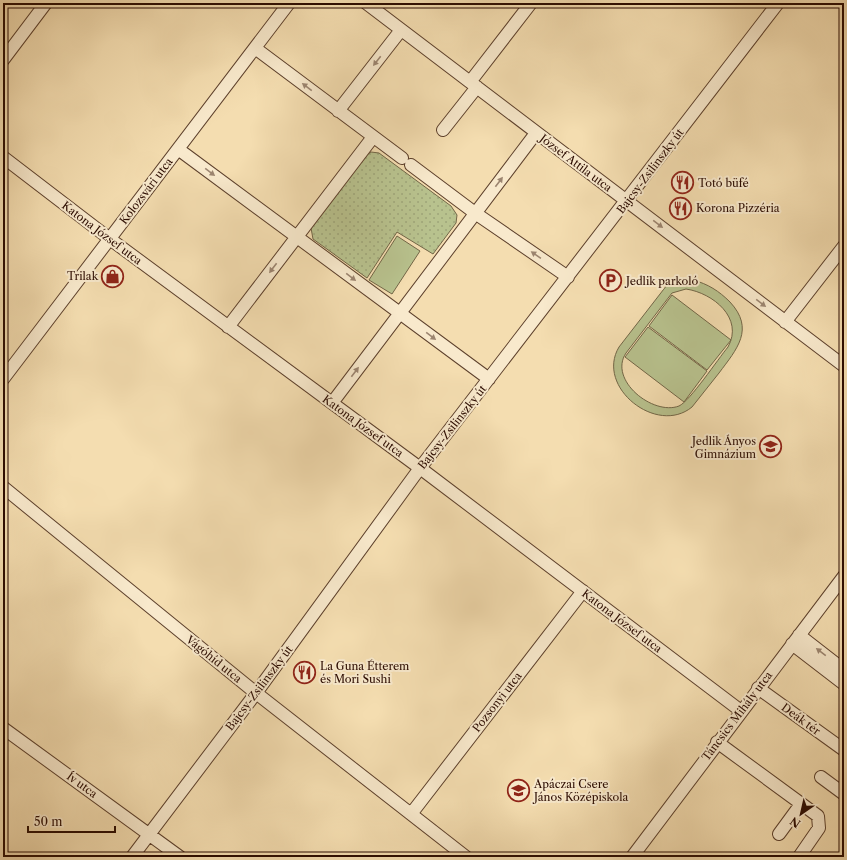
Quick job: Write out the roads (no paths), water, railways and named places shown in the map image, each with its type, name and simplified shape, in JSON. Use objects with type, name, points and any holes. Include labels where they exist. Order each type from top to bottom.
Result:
[{"type":"street","points":[[3,60],[46,3]]},
{"type":"street","name":"Kolozsvári utca","points":[[3,379],[289,3]]},
{"type":"street","name":"József Attila utca","points":[[366,3],[844,366]]},
{"type":"street","points":[[443,130],[531,3]]},
{"type":"street","name":"Bajcsy-Zsilinszky út","points":[[132,857],[256,693],[420,468],[778,3]]},
{"type":"street","points":[[338,111],[401,30]]},
{"type":"street","points":[[255,48],[475,213],[568,277]]},
{"type":"street","points":[[332,403],[536,133]]},
{"type":"street","points":[[228,326],[373,137]]},
{"type":"street","points":[[178,149],[297,236],[332,258],[400,313],[489,379]]},
{"type":"street","name":"Katona József utca","points":[[3,157],[110,239],[420,468],[741,711]]},
{"type":"street","points":[[785,322],[844,246]]},
{"type":"street","name":"Vágóhíd utca","points":[[3,487],[256,693],[466,857]]},
{"type":"street","name":"Táncsics Mihály utca","points":[[632,857],[844,576]]},
{"type":"street","name":"Pozsonyi utca","points":[[411,814],[583,591]]},
{"type":"street","points":[[795,639],[844,670]]},
{"type":"street","points":[[795,639],[844,684]]},
{"type":"street","name":"Deák tér","points":[[758,688],[844,750]]},
{"type":"street","name":"Ív utca","points":[[3,728],[180,857]]},
{"type":"street","points":[[718,742],[818,816],[819,828],[799,857]]},
{"type":"street","points":[[821,778],[844,794]]},
{"type":"street","points":[[779,834],[801,804]]},
{"type":"place","name":"Totó büfé","points":[[682,183]]},
{"type":"place","name":"Korona Pizzéria","points":[[680,208]]},
{"type":"place","name":"Trilak","points":[[113,276]]},
{"type":"place","name":"Jedlik parkoló","points":[[611,281]]},
{"type":"place","name":"Jedlik Ányos Gimnázium","points":[[771,447]]},
{"type":"place","name":"La Guna Étterem és Mori Sushi","points":[[305,672]]},
{"type":"place","name":"Apáczai Csere János Középiskola","points":[[519,790]]}]
